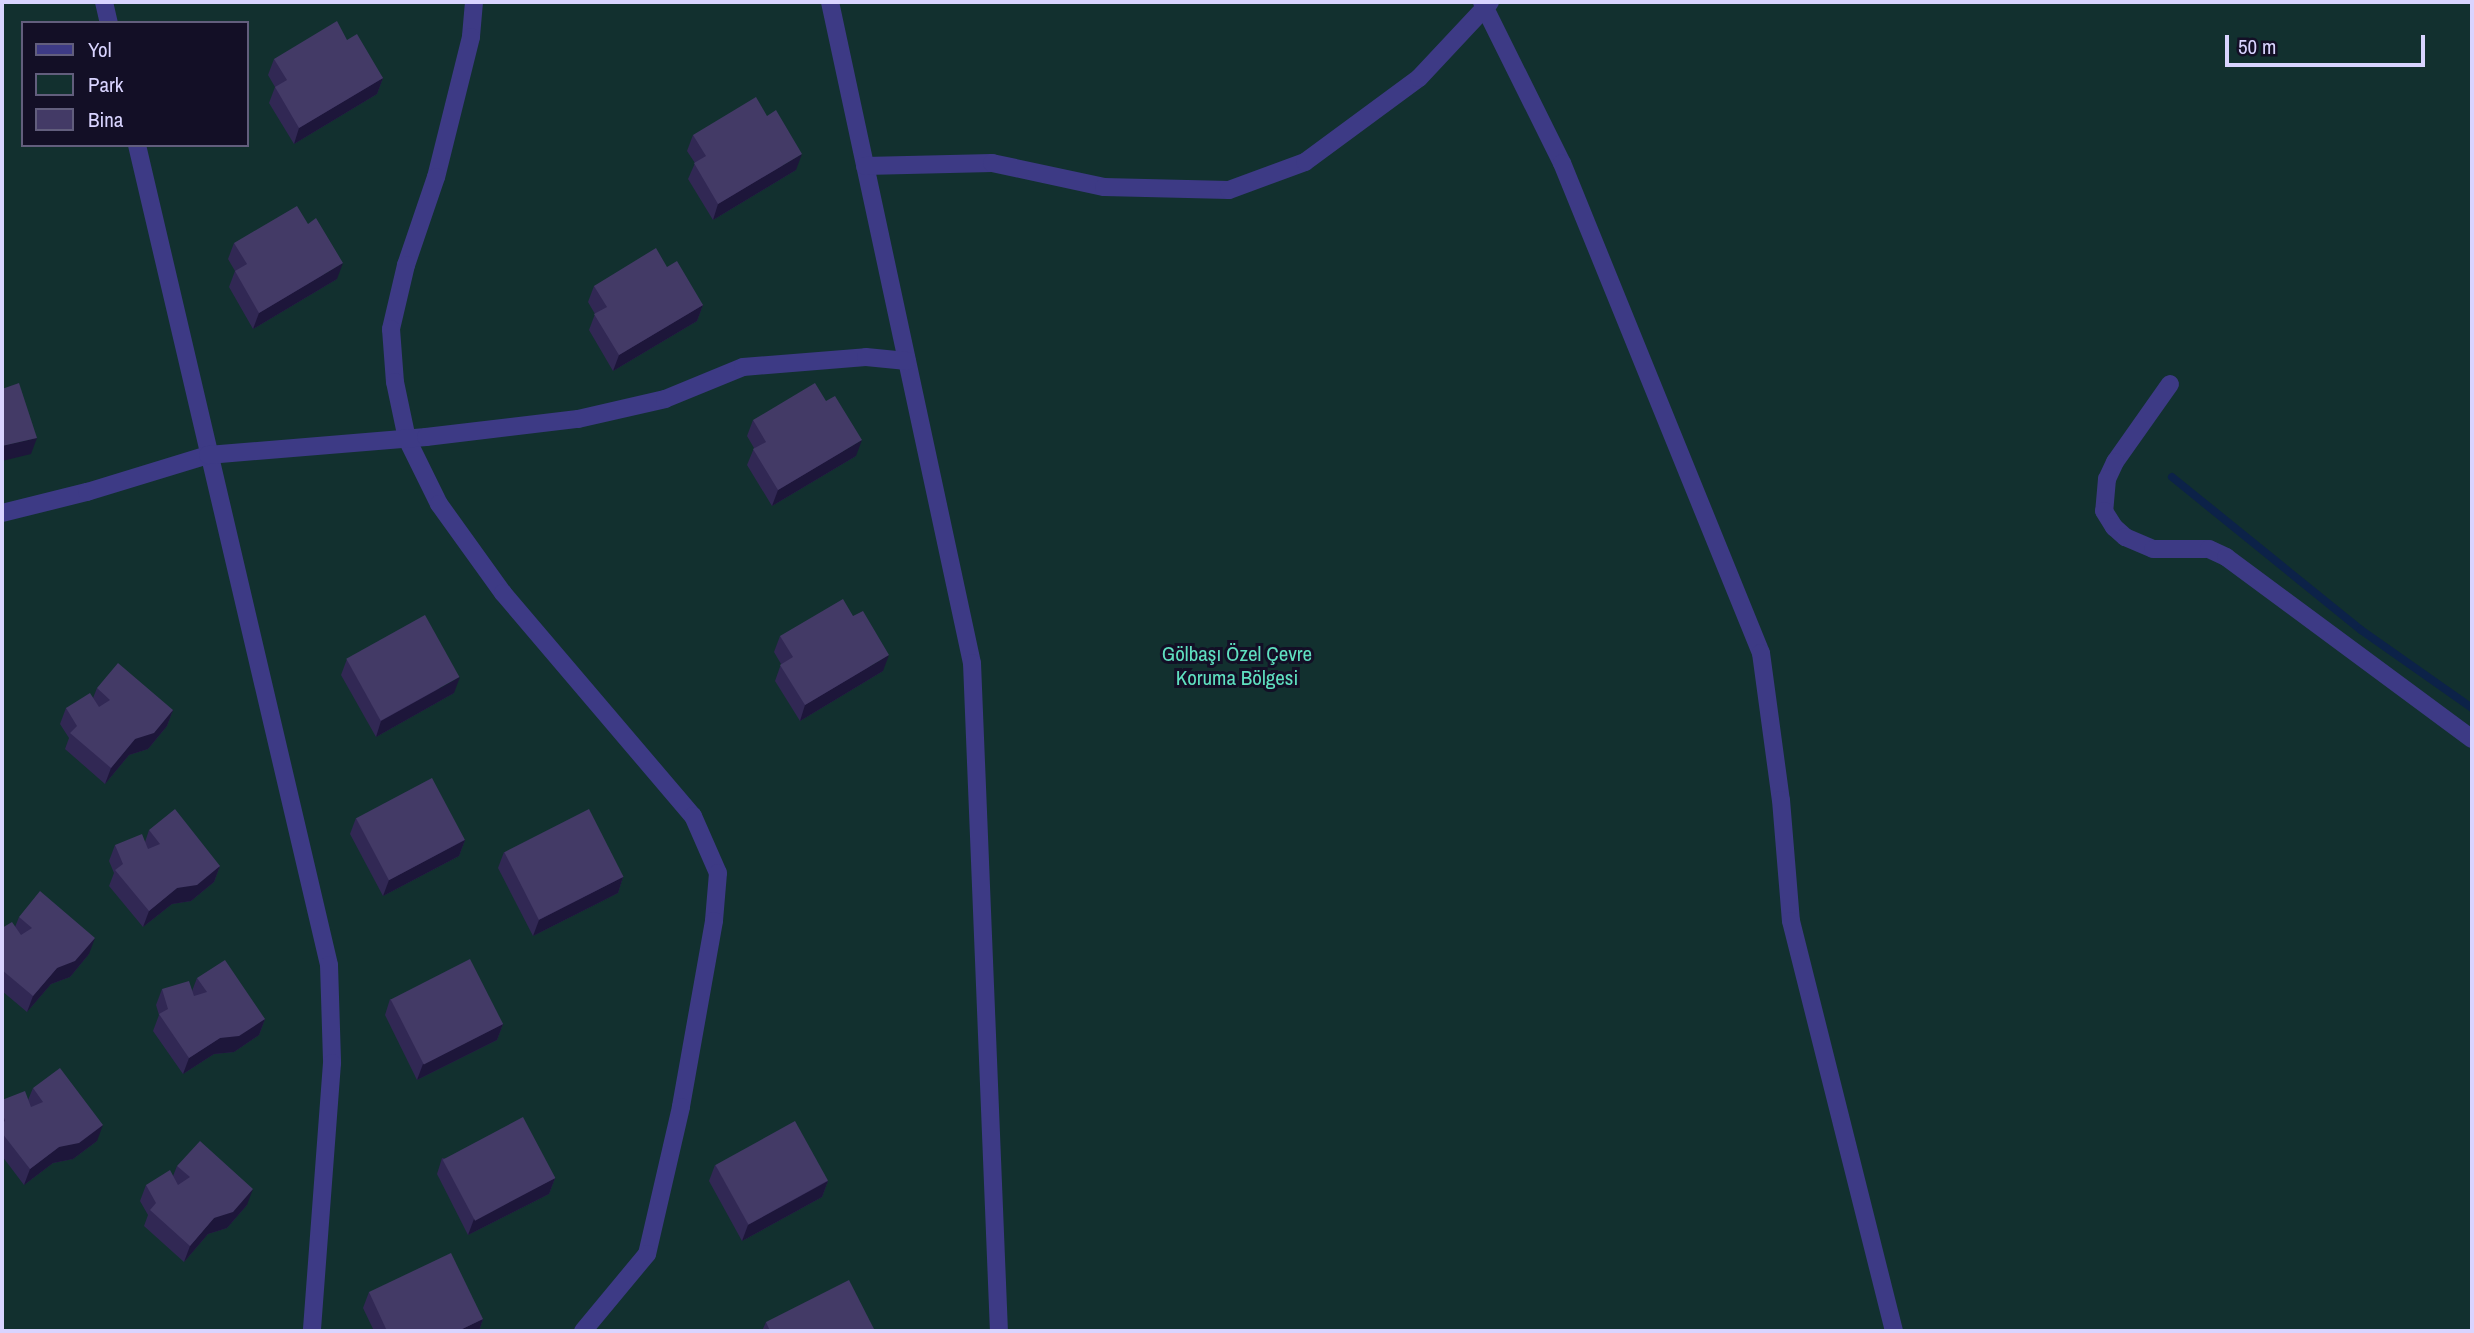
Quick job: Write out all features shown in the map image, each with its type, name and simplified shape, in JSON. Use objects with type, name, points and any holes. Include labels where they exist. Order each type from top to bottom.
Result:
[{"type":"street","points":[[104,2],[109,21]]},
{"type":"street","points":[[474,2],[471,37],[443,151],[406,265],[391,329],[395,382],[407,439],[439,503],[503,593],[693,816],[709,846],[718,873],[714,920],[681,1107],[647,1254],[583,1331]]},
{"type":"street","points":[[830,2],[972,663],[999,1331]]},
{"type":"street","points":[[865,166],[992,163],[1104,187],[1229,190],[1305,162],[1419,78],[1485,3],[1562,163],[1761,653],[1780,800],[1791,920],[1894,1331]]},
{"type":"street","points":[[137,147],[329,965],[332,1063],[312,1331]]},
{"type":"street","points":[[2,513],[87,492],[208,455],[407,439],[578,419],[665,399],[743,367],[866,357],[907,361]]},
{"type":"street","points":[[2170,384],[2115,462],[2107,479],[2102,503],[2104,512],[2114,527],[2125,537],[2153,550],[2209,550],[2225,556],[2472,739]]},
{"type":"green space","name":"Gölbaşı Özel Çevre Koruma Bölgesi","points":[[2,2],[2472,2],[2472,1331],[2,1331]]},
{"type":"building","points":[[337,21],[347,40],[357,34],[383,78],[299,128],[275,87],[287,80],[274,59]]},
{"type":"building","points":[[756,97],[767,116],[776,110],[802,154],[718,204],[694,163],[706,156],[693,135]]},
{"type":"building","points":[[297,206],[308,224],[316,218],[343,263],[259,313],[235,271],[247,264],[234,243]]},
{"type":"building","points":[[656,248],[667,267],[677,261],[703,305],[619,355],[594,314],[607,307],[594,286]]},
{"type":"building","points":[[19,383],[37,438],[2,446],[2,389]]},
{"type":"building","points":[[815,383],[826,401],[835,396],[862,440],[778,490],[753,449],[766,442],[753,420]]},
{"type":"building","points":[[843,599],[853,616],[863,611],[889,655],[805,705],[780,665],[793,657],[780,636]]},
{"type":"building","points":[[425,615],[459,677],[381,721],[346,659]]},
{"type":"building","points":[[118,663],[173,710],[154,733],[135,739],[111,768],[70,733],[77,726],[66,708],[90,693],[99,707],[110,700],[97,688]]},
{"type":"building","points":[[432,778],[465,840],[389,880],[356,818]]},
{"type":"building","points":[[175,809],[220,866],[197,885],[177,888],[149,911],[115,870],[123,864],[115,845],[142,834],[148,849],[160,844],[149,830]]},
{"type":"building","points":[[589,809],[624,877],[539,920],[504,852]]},
{"type":"building","points":[[40,891],[95,938],[75,961],[57,968],[33,996],[2,970],[2,928],[12,922],[21,935],[32,928],[19,917]]},
{"type":"building","points":[[470,959],[503,1024],[424,1064],[391,999]]},
{"type":"building","points":[[225,960],[265,1019],[239,1036],[220,1038],[189,1058],[159,1014],[168,1009],[162,989],[189,981],[194,996],[207,992],[197,978]]},
{"type":"building","points":[[60,1068],[103,1125],[79,1143],[59,1147],[30,1169],[2,1133],[2,1123],[5,1121],[2,1100],[25,1091],[31,1107],[43,1102],[33,1088]]},
{"type":"building","points":[[523,1117],[555,1178],[475,1221],[443,1160]]},
{"type":"building","points":[[795,1121],[828,1180],[748,1225],[715,1165]]},
{"type":"building","points":[[200,1141],[253,1189],[233,1212],[214,1218],[190,1246],[150,1210],[156,1203],[146,1185],[170,1170],[178,1185],[190,1177],[177,1166]]},
{"type":"building","points":[[451,1253],[483,1319],[458,1331],[387,1331],[369,1292]]},
{"type":"building","points":[[849,1280],[875,1331],[770,1331],[766,1322]]},
{"type":"waterway","points":[[2172,477],[2361,630],[2472,708]]}]
